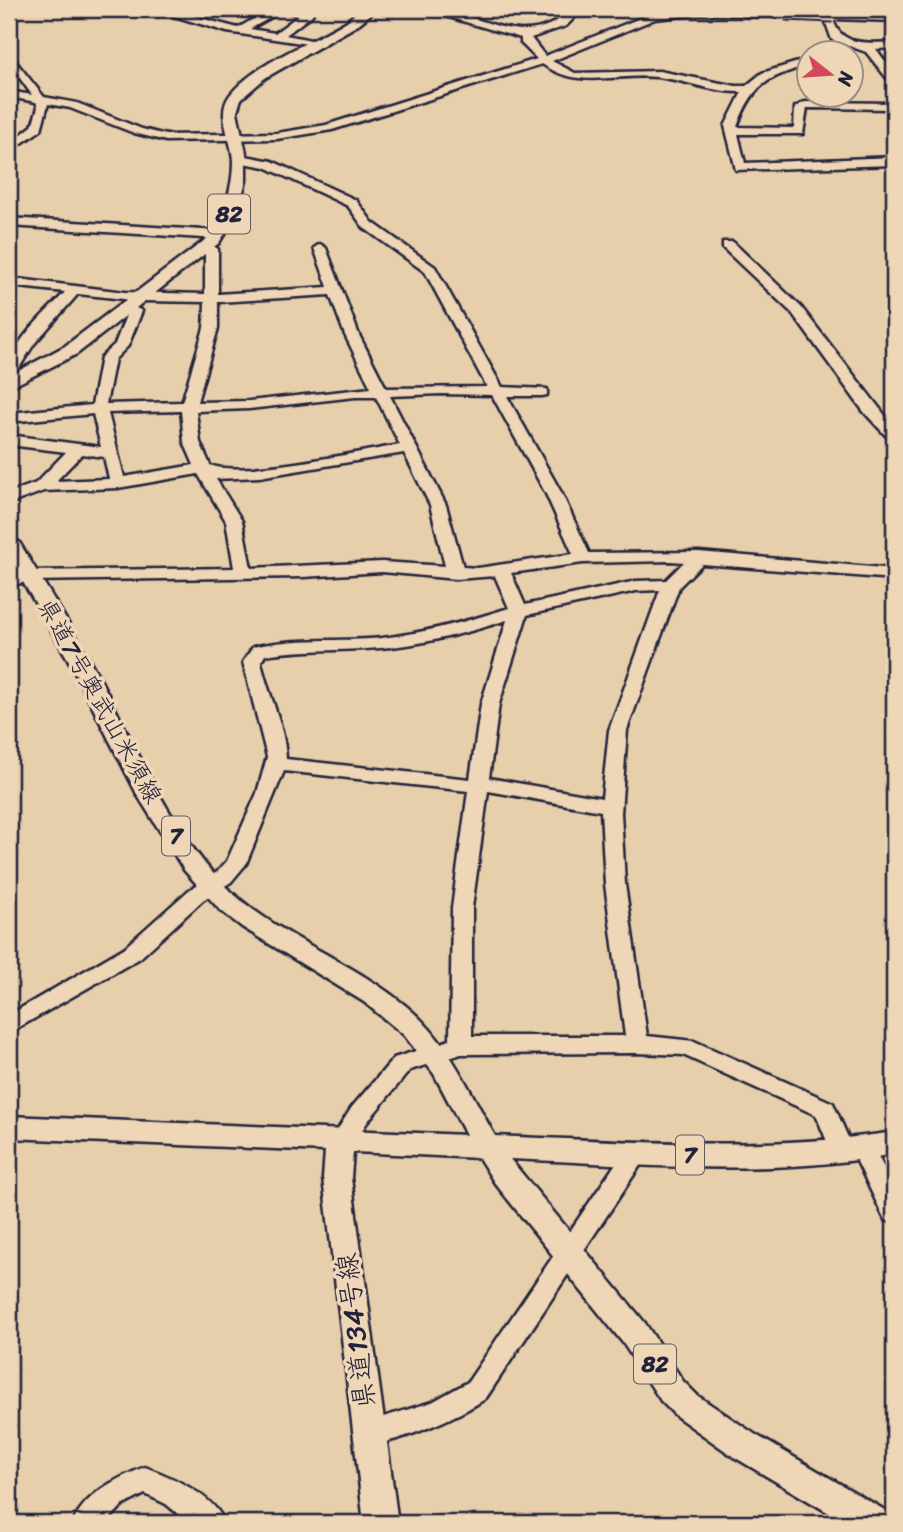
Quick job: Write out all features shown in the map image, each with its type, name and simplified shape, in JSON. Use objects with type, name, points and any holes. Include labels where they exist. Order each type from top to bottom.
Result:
[{"type":"main road","name":"82","points":[[12,377],[71,350],[219,235],[227,222],[240,159],[231,109],[236,96],[261,76],[321,43],[362,16],[366,9]]},
{"type":"main road","name":"県道7号奥武山米須線","points":[[9,542],[19,579],[62,631],[146,788],[210,885],[258,925],[398,1014],[432,1052],[485,1147]]},
{"type":"main road","name":"7","points":[[9,1127],[635,1154],[764,1156],[853,1150],[894,1143]]},
{"type":"main road","name":"県道134号線","points":[[343,1140],[337,1156],[337,1178],[381,1523]]},
{"type":"main road","name":"82","points":[[485,1147],[568,1256],[634,1332],[672,1391],[687,1406],[744,1447],[876,1523]]},
{"type":"street","points":[[156,9],[240,31],[321,43]]},
{"type":"street","points":[[180,16],[193,9]]},
{"type":"street","points":[[240,31],[278,9]]},
{"type":"street","points":[[276,37],[308,13],[285,9]]},
{"type":"street","points":[[426,9],[527,36],[562,24],[578,9]]},
{"type":"street","points":[[9,93],[87,109],[158,136],[187,139],[288,135],[328,128],[542,61],[653,16],[702,11],[885,15]]},
{"type":"street","points":[[830,12],[832,34],[836,38]]},
{"type":"street","points":[[527,36],[525,41],[542,61],[572,76],[593,78],[656,74],[708,88],[749,89]]},
{"type":"street","points":[[864,47],[894,45]]},
{"type":"street","points":[[864,47],[872,51],[894,80]]},
{"type":"street","points":[[9,55],[41,98],[44,107],[37,128],[9,149]]},
{"type":"street","points":[[794,66],[766,75],[749,89],[734,116],[732,130],[740,167],[894,161]]},
{"type":"street","points":[[732,130],[799,132],[801,107],[805,105],[894,106]]},
{"type":"street","points":[[240,159],[268,164],[352,203],[368,225],[424,264],[448,300],[554,494],[583,558]]},
{"type":"street","points":[[9,222],[90,229],[162,229],[219,235]]},
{"type":"street","points":[[728,245],[760,272],[805,321],[852,388],[894,436]]},
{"type":"street","points":[[207,246],[212,249],[209,296],[211,328],[188,407],[192,442],[203,468],[234,521],[243,573]]},
{"type":"street","points":[[320,248],[352,335],[438,505],[456,574]]},
{"type":"street","points":[[9,282],[140,297],[276,298],[334,290]]},
{"type":"street","points":[[12,377],[28,342],[76,288]]},
{"type":"street","points":[[118,483],[99,409],[99,393],[108,356],[121,346],[135,311],[127,307]]},
{"type":"street","points":[[9,417],[99,409],[249,405],[382,392],[495,390],[542,393]]},
{"type":"street","points":[[9,440],[109,453]]},
{"type":"street","points":[[9,499],[42,486],[118,483],[203,468],[220,475],[259,472],[409,448]]},
{"type":"street","points":[[42,486],[77,450]]},
{"type":"street","points":[[637,1044],[615,884],[612,806],[618,730],[671,585],[699,557]]},
{"type":"street","points":[[19,579],[382,567],[456,574],[583,558],[699,557],[894,574]]},
{"type":"street","points":[[461,1045],[462,908],[490,704],[519,611],[501,570]]},
{"type":"street","points":[[9,1024],[132,953],[236,864],[277,764],[274,738],[256,685],[252,663],[259,652],[297,645],[382,643],[463,628],[519,611],[636,586],[671,585]]},
{"type":"street","points":[[277,764],[480,785],[612,806]]},
{"type":"street","points":[[343,1140],[360,1114],[402,1063],[432,1052],[461,1045],[637,1044],[686,1047],[825,1110],[894,1213]]},
{"type":"street","points":[[368,1434],[464,1401],[477,1390],[635,1154]]},
{"type":"street","points":[[87,1523],[112,1497],[145,1480],[176,1495],[211,1523]]}]
